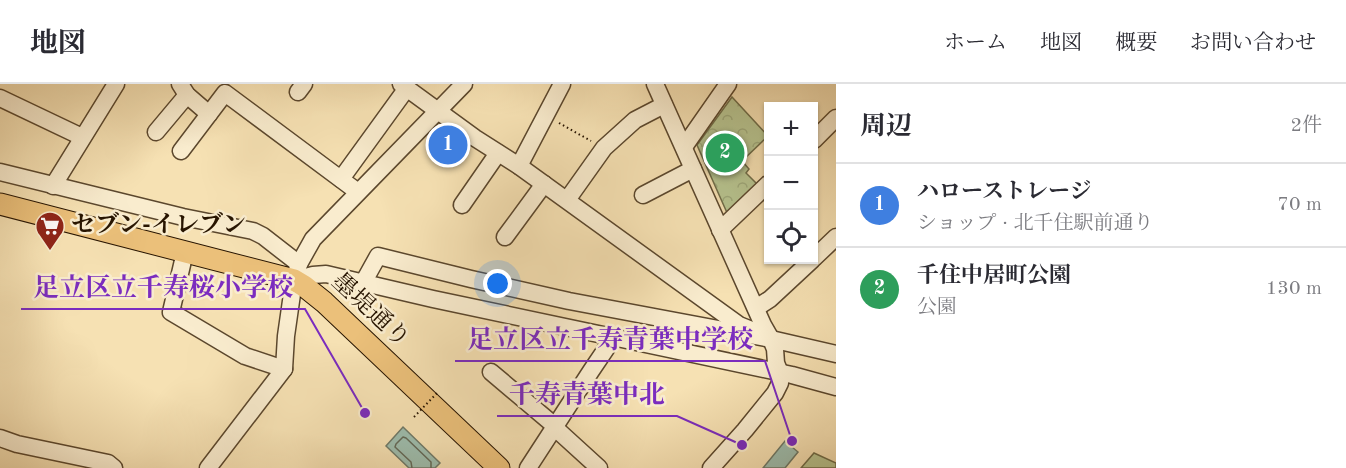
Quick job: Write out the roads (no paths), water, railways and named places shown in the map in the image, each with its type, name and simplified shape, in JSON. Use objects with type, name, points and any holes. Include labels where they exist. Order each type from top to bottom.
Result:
[{"type":"main road","name":"墨堤通り","points":[[0,204],[185,252],[297,272],[304,286],[324,302],[493,466]]},
{"type":"street","points":[[53,186],[116,84]]},
{"type":"street","points":[[208,468],[284,369],[286,336],[297,272],[313,239],[464,84]]},
{"type":"street","points":[[519,166],[562,84]]},
{"type":"street","points":[[655,84],[771,339],[780,373],[780,383],[775,393],[711,468]]},
{"type":"street","points":[[684,147],[728,84]]},
{"type":"street","points":[[341,179],[404,86],[475,138],[567,200],[739,325],[771,339]]},
{"type":"street","points":[[156,132],[184,89],[209,114]]},
{"type":"street","points":[[181,151],[225,93],[358,192]]},
{"type":"street","points":[[0,98],[82,137]]},
{"type":"street","points":[[567,200],[604,148],[635,120],[664,105]]},
{"type":"street","points":[[818,135],[836,118]]},
{"type":"street","points":[[462,205],[498,153]]},
{"type":"street","points":[[643,195],[693,169]]},
{"type":"street","points":[[0,172],[183,217],[253,231],[263,236],[297,272],[313,275],[326,274],[363,284],[683,351],[836,387]]},
{"type":"street","points":[[505,237],[544,184]]},
{"type":"street","points":[[720,230],[764,188]]},
{"type":"street","points":[[818,254],[836,237]]},
{"type":"street","points":[[185,252],[171,312],[245,356],[284,369]]},
{"type":"street","points":[[363,284],[378,256],[558,298],[771,339],[836,354]]},
{"type":"street","points":[[756,308],[770,299],[808,264]]},
{"type":"street","points":[[528,468],[614,338]]},
{"type":"street","points":[[490,372],[599,468]]},
{"type":"street","points":[[0,438],[17,444],[108,463],[114,468]]},
{"type":"water","points":[[403,427],[440,463],[435,468],[409,468],[386,446]]},
{"type":"water","points":[[785,441],[798,452],[785,468],[763,468]]},
{"type":"place","name":"ハローストレージ","points":[[448,145]]},
{"type":"place","name":"千住中居町公園","points":[[725,153]]},
{"type":"place","name":"セブン-イレブン","points":[[50,252]]},
{"type":"place","name":"足立区立千寿桜小学校","points":[[365,413]]},
{"type":"place","name":"足立区立千寿青葉中学校","points":[[792,441]]},
{"type":"place","name":"千寿青葉中北","points":[[742,445]]}]
